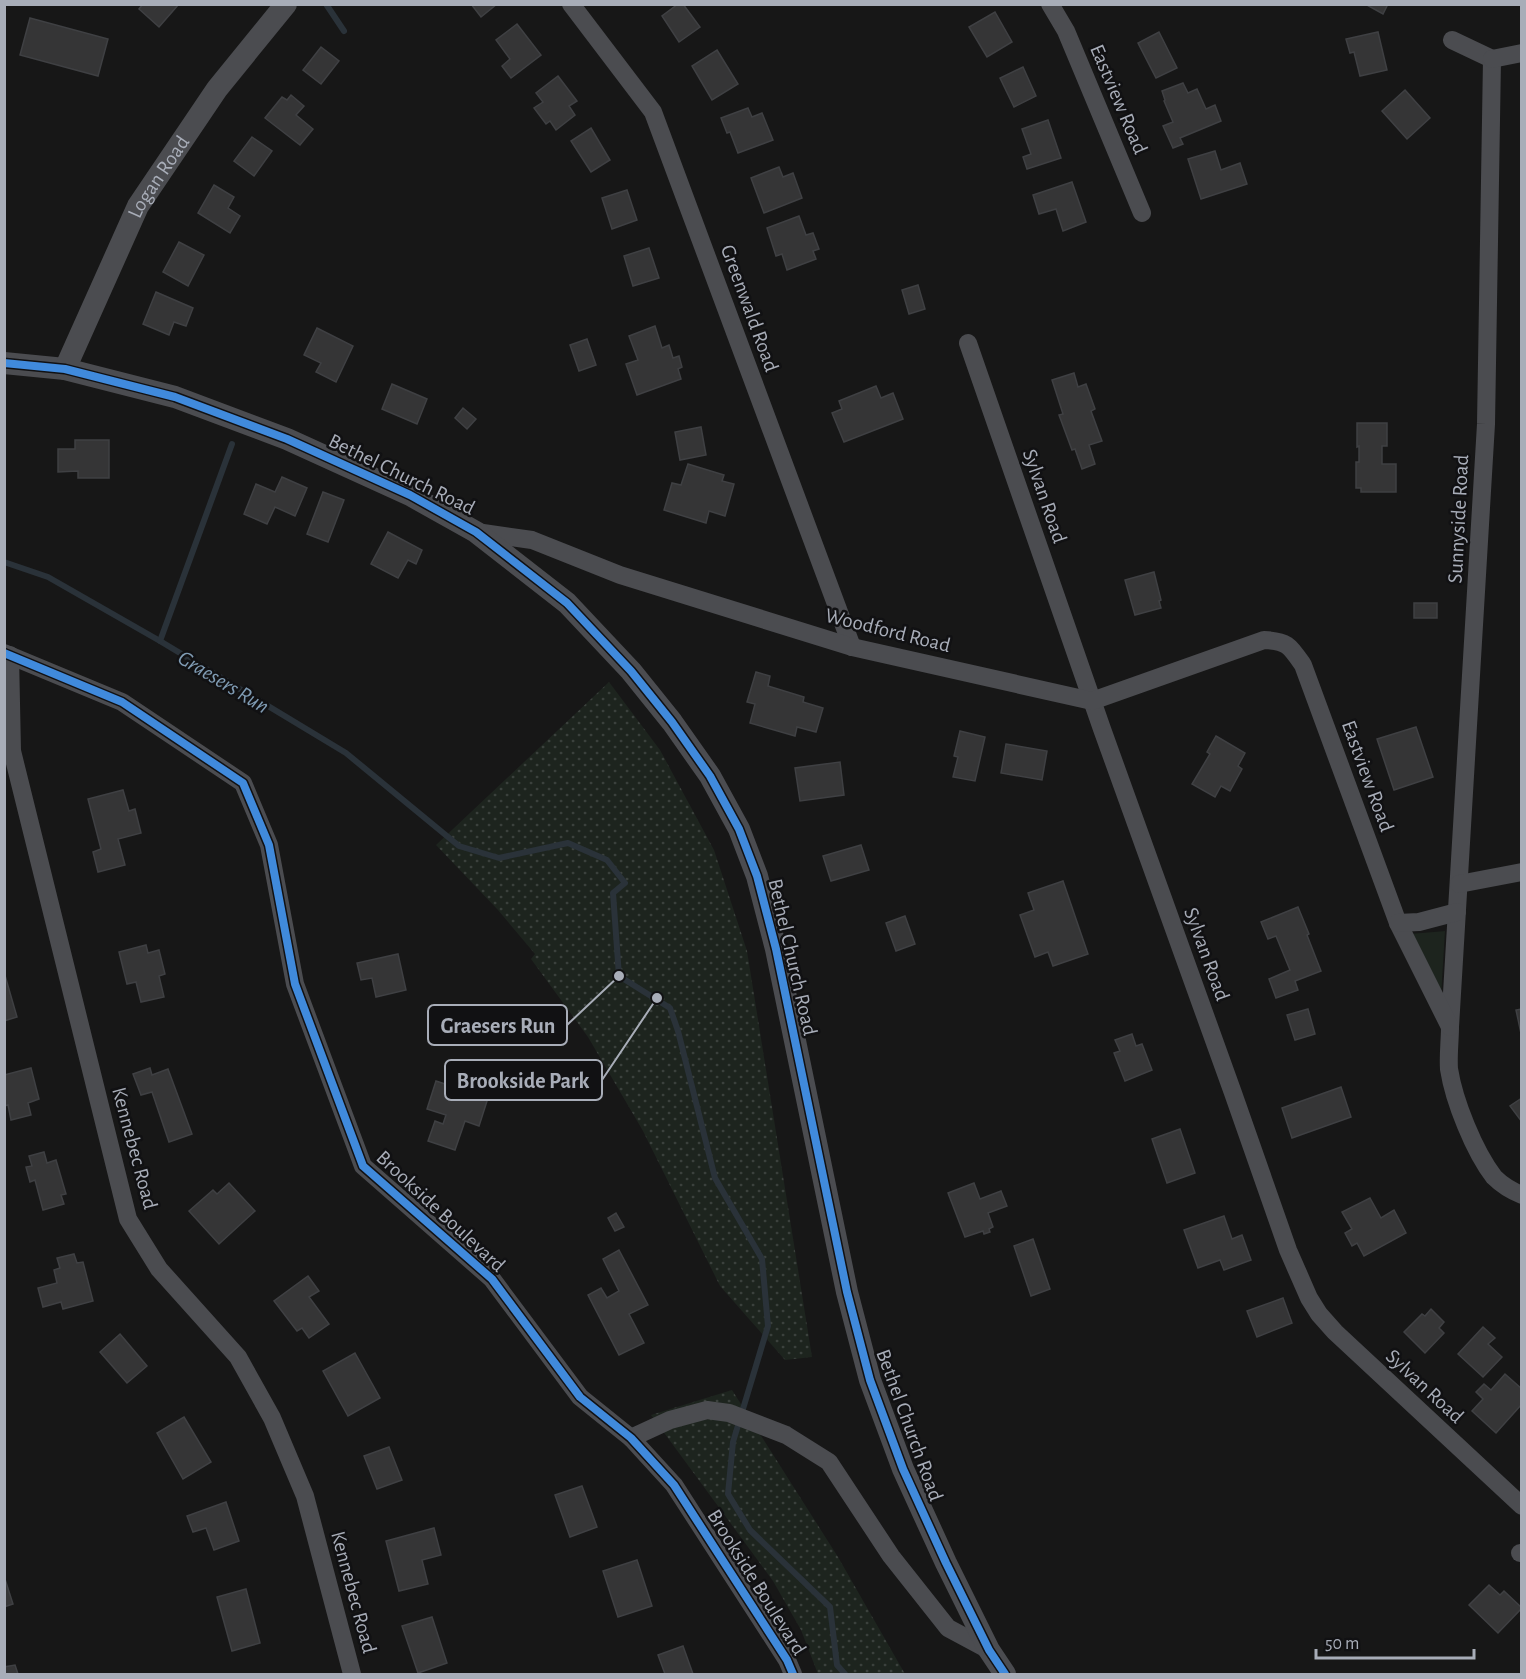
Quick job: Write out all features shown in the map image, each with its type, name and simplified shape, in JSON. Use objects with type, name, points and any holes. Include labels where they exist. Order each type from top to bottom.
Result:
[{"type":"street","name":"Logan Road","points":[[65,369],[138,206],[217,89],[286,4]]},
{"type":"street","name":"Greenwald Road","points":[[571,4],[653,112],[852,647]]},
{"type":"street","name":"Eastview Road","points":[[1050,4],[1066,31],[1142,213]]},
{"type":"street","points":[[1452,40],[1492,59],[1521,53]]},
{"type":"street","name":"Sunnyside Road","points":[[1492,59],[1486,424],[1449,1068],[1460,1111],[1475,1146],[1495,1178],[1521,1195]]},
{"type":"street","name":"Sylvan Road","points":[[968,343],[1092,701],[1237,1103],[1271,1204],[1309,1298],[1318,1314],[1335,1332],[1521,1506]]},
{"type":"street","name":"Bethel Church Road","points":[[4,363],[65,369],[175,397],[287,439],[410,495],[476,532],[567,603],[631,671],[672,722],[710,776],[739,829],[757,876],[776,950],[847,1292],[870,1380],[903,1469],[946,1563],[989,1650],[1005,1674]]},
{"type":"street","name":"Woodford Road","points":[[476,532],[532,540],[620,575],[852,647],[1092,701]]},
{"type":"street","name":"Eastview Road","points":[[1092,701],[1264,640],[1278,640],[1290,646],[1303,664],[1398,923],[1450,1026]]},
{"type":"street","name":"Brookside Boulevard","points":[[7,654],[122,702],[243,783],[269,845],[295,984],[363,1166],[492,1279],[580,1397],[631,1438],[674,1485],[787,1660],[793,1674]]},
{"type":"street","name":"Kennebec Road","points":[[7,654],[12,751],[128,1219],[159,1269],[238,1357],[272,1418],[305,1496],[352,1674]]},
{"type":"street","points":[[1459,884],[1521,872]]},
{"type":"street","points":[[1398,923],[1419,922],[1457,912]]},
{"type":"street","points":[[631,1438],[670,1420],[707,1410],[729,1413],[786,1435],[829,1462],[891,1556],[948,1628],[989,1650]]},
{"type":"shaded area","points":[[609,682],[660,750],[714,850],[747,951],[812,1357],[785,1360],[720,1286],[643,1131],[588,1037],[531,959],[535,954],[498,910],[436,845]]},
{"type":"shaded area","points":[[1445,931],[1441,997],[1410,934]]},
{"type":"shaded area","points":[[732,1390],[838,1557],[905,1674],[818,1674],[801,1630],[773,1581],[651,1415]]},
{"type":"building","points":[[143,4],[179,4],[159,27],[139,9]]},
{"type":"building","points":[[471,4],[497,4],[481,17]]},
{"type":"building","points":[[678,4],[683,4],[700,27],[679,42],[662,16]]},
{"type":"building","points":[[1365,4],[1388,4],[1383,14]]},
{"type":"building","points":[[995,12],[1012,42],[987,57],[969,27]]},
{"type":"building","points":[[30,18],[108,39],[98,76],[20,55]]},
{"type":"building","points":[[517,24],[541,55],[511,78],[502,66],[510,59],[496,40]]},
{"type":"building","points":[[1159,32],[1177,68],[1156,78],[1138,43]]},
{"type":"building","points":[[1378,32],[1387,70],[1360,76],[1354,52],[1350,53],[1346,39]]},
{"type":"building","points":[[321,47],[339,61],[321,84],[303,70]]},
{"type":"building","points":[[717,50],[738,84],[712,100],[692,66]]},
{"type":"building","points":[[1023,67],[1036,96],[1014,107],[1000,78]]},
{"type":"building","points":[[558,76],[577,101],[569,106],[575,115],[556,130],[550,121],[546,124],[534,108],[543,102],[536,93]]},
{"type":"building","points":[[1183,83],[1188,93],[1197,89],[1206,109],[1215,105],[1221,121],[1180,138],[1183,144],[1173,148],[1163,126],[1173,122],[1162,91]]},
{"type":"building","points":[[1405,90],[1430,118],[1407,139],[1382,111]]},
{"type":"building","points":[[291,95],[304,106],[296,115],[313,129],[300,145],[265,118],[282,97],[287,100]]},
{"type":"building","points":[[748,108],[752,117],[762,113],[773,140],[738,153],[730,132],[727,133],[721,118]]},
{"type":"building","points":[[1048,120],[1061,158],[1027,169],[1023,157],[1031,154],[1022,129]]},
{"type":"building","points":[[591,128],[610,160],[591,172],[571,141]]},
{"type":"building","points":[[252,137],[272,151],[254,176],[234,161]]},
{"type":"building","points":[[1215,151],[1221,170],[1240,163],[1247,184],[1201,199],[1188,159]]},
{"type":"building","points":[[779,167],[783,177],[793,173],[802,198],[764,213],[751,178]]},
{"type":"building","points":[[1072,182],[1086,222],[1063,231],[1056,209],[1039,214],[1033,195]]},
{"type":"building","points":[[214,185],[234,197],[228,208],[240,216],[230,233],[198,213]]},
{"type":"building","points":[[627,190],[637,220],[612,229],[602,198]]},
{"type":"building","points":[[799,216],[806,235],[813,233],[819,249],[813,251],[816,259],[787,270],[782,254],[776,256],[767,228]]},
{"type":"building","points":[[179,242],[204,255],[188,286],[163,272]]},
{"type":"building","points":[[649,248],[659,278],[633,286],[624,256]]},
{"type":"building","points":[[918,285],[925,309],[909,314],[902,290]]},
{"type":"building","points":[[156,292],[193,308],[186,326],[174,322],[169,335],[143,324]]},
{"type":"building","points":[[655,326],[662,348],[669,345],[673,358],[679,356],[682,367],[678,369],[681,379],[637,395],[626,364],[638,360],[629,336]]},
{"type":"building","points":[[317,328],[353,346],[336,382],[316,372],[321,363],[304,355]]},
{"type":"building","points":[[587,339],[596,365],[579,371],[570,345]]},
{"type":"building","points":[[1074,373],[1078,387],[1086,384],[1095,409],[1091,411],[1102,441],[1089,445],[1095,464],[1082,469],[1059,415],[1063,414],[1052,380]]},
{"type":"building","points":[[392,384],[427,399],[417,424],[382,409]]},
{"type":"building","points":[[876,386],[881,398],[893,393],[903,419],[844,442],[832,413],[842,409],[839,401]]},
{"type":"building","points":[[463,408],[476,419],[467,429],[455,418]]},
{"type":"building","points":[[1357,423],[1387,423],[1387,446],[1382,446],[1382,464],[1396,464],[1396,492],[1361,492],[1361,488],[1356,488],[1356,462],[1359,462]]},
{"type":"building","points":[[701,427],[706,455],[680,460],[675,432]]},
{"type":"building","points":[[75,440],[109,440],[109,478],[78,478],[78,471],[58,472],[58,449],[75,449]]},
{"type":"building","points":[[688,464],[724,475],[722,481],[734,484],[725,516],[709,511],[706,523],[664,510],[672,483],[681,485]]},
{"type":"building","points":[[282,477],[307,488],[295,516],[275,507],[267,524],[244,514],[256,484],[275,492]]},
{"type":"building","points":[[323,492],[344,500],[328,542],[307,534]]},
{"type":"building","points":[[388,532],[422,550],[416,564],[408,560],[398,578],[371,564]]},
{"type":"building","points":[[1154,572],[1161,608],[1135,615],[1125,580]]},
{"type":"building","points":[[1414,603],[1437,603],[1437,618],[1414,618]]},
{"type":"building","points":[[756,672],[770,676],[768,686],[804,697],[803,702],[823,708],[816,732],[797,727],[795,736],[750,723],[755,704],[747,702]]},
{"type":"building","points":[[1416,727],[1433,777],[1394,790],[1377,739]]},
{"type":"building","points":[[960,731],[985,737],[975,781],[953,777],[958,757],[954,756]]},
{"type":"building","points":[[1216,736],[1245,753],[1238,766],[1242,769],[1230,791],[1221,786],[1215,797],[1192,784],[1210,754],[1207,752]]},
{"type":"building","points":[[1006,744],[1047,751],[1042,780],[1001,773]]},
{"type":"building","points":[[840,762],[844,795],[800,801],[795,768]]},
{"type":"building","points":[[123,790],[129,811],[135,809],[141,833],[118,839],[125,865],[98,872],[93,852],[101,849],[88,799]]},
{"type":"building","points":[[861,845],[869,870],[831,881],[823,856]]},
{"type":"building","points":[[1063,881],[1088,954],[1053,966],[1048,952],[1035,957],[1020,915],[1034,910],[1028,893]]},
{"type":"building","points":[[1298,907],[1321,971],[1295,981],[1298,990],[1276,998],[1269,979],[1290,970],[1276,936],[1268,939],[1261,922]]},
{"type":"building","points":[[905,916],[915,944],[896,951],[886,923]]},
{"type":"building","points":[[146,945],[148,953],[159,950],[165,974],[159,976],[164,997],[141,1002],[136,982],[127,984],[119,952]]},
{"type":"building","points":[[398,954],[406,990],[376,997],[372,978],[361,980],[357,963]]},
{"type":"building","points":[[4,972],[17,1017],[4,1021]]},
{"type":"building","points":[[1308,1009],[1315,1034],[1295,1040],[1287,1015]]},
{"type":"building","points":[[1522,1009],[1522,1038],[1516,1010]]},
{"type":"building","points":[[1132,1034],[1136,1046],[1142,1044],[1152,1070],[1125,1081],[1114,1053],[1120,1051],[1115,1040]]},
{"type":"building","points":[[31,1068],[39,1099],[28,1103],[31,1115],[11,1120],[8,1105],[4,1106],[4,1075]]},
{"type":"building","points":[[150,1068],[152,1075],[168,1069],[192,1134],[169,1142],[152,1092],[141,1095],[133,1074]]},
{"type":"building","points":[[436,1081],[488,1098],[479,1126],[465,1121],[455,1150],[428,1141],[435,1121],[443,1124],[446,1115],[427,1109]]},
{"type":"building","points":[[1341,1087],[1351,1117],[1292,1138],[1282,1108]]},
{"type":"building","points":[[1522,1098],[1522,1122],[1510,1106]]},
{"type":"building","points":[[1180,1129],[1195,1173],[1167,1183],[1152,1139]]},
{"type":"building","points":[[44,1152],[47,1163],[56,1160],[66,1194],[61,1195],[64,1204],[43,1210],[35,1180],[30,1182],[26,1167],[32,1166],[29,1156]]},
{"type":"building","points":[[229,1183],[255,1211],[219,1244],[189,1211],[213,1190],[217,1194]]},
{"type":"building","points":[[974,1183],[980,1199],[1001,1191],[1007,1206],[988,1213],[993,1227],[989,1229],[990,1232],[984,1234],[983,1231],[965,1237],[948,1193]]},
{"type":"building","points":[[1370,1198],[1381,1218],[1394,1210],[1406,1233],[1364,1256],[1357,1243],[1352,1246],[1345,1233],[1352,1229],[1342,1212]]},
{"type":"building","points":[[616,1213],[624,1227],[615,1231],[608,1218]]},
{"type":"building","points":[[1224,1216],[1232,1239],[1242,1235],[1251,1260],[1224,1270],[1220,1260],[1198,1268],[1184,1230]]},
{"type":"building","points":[[1033,1239],[1050,1289],[1031,1296],[1014,1246]]},
{"type":"building","points":[[619,1250],[648,1305],[629,1314],[644,1343],[619,1355],[588,1295],[601,1288],[607,1298],[619,1291],[603,1259]]},
{"type":"building","points":[[74,1254],[77,1263],[83,1262],[93,1301],[63,1309],[61,1302],[43,1307],[38,1288],[57,1283],[54,1270],[60,1268],[57,1258]]},
{"type":"building","points":[[308,1276],[319,1291],[309,1297],[329,1324],[309,1338],[302,1328],[297,1331],[274,1301]]},
{"type":"building","points":[[1283,1298],[1292,1323],[1257,1337],[1247,1311]]},
{"type":"building","points":[[1431,1309],[1444,1322],[1439,1328],[1444,1333],[1425,1353],[1404,1332],[1422,1314],[1425,1316]]},
{"type":"building","points":[[1483,1327],[1495,1338],[1488,1344],[1502,1357],[1483,1377],[1458,1354]]},
{"type":"building","points":[[120,1334],[147,1366],[127,1383],[100,1352]]},
{"type":"building","points":[[355,1353],[380,1398],[348,1416],[323,1371]]},
{"type":"building","points":[[1505,1374],[1522,1389],[1522,1404],[1496,1433],[1472,1411],[1483,1399],[1476,1392],[1484,1384],[1491,1390]]},
{"type":"building","points":[[184,1417],[211,1462],[183,1479],[157,1433]]},
{"type":"building","points":[[389,1447],[402,1480],[377,1489],[364,1456]]},
{"type":"building","points":[[582,1486],[597,1527],[570,1537],[555,1495]]},
{"type":"building","points":[[226,1502],[239,1541],[214,1550],[206,1528],[193,1532],[187,1516]]},
{"type":"building","points":[[434,1528],[441,1555],[422,1560],[428,1584],[399,1591],[386,1541]]},
{"type":"building","points":[[637,1560],[652,1606],[618,1617],[603,1571]]},
{"type":"building","points":[[4,1576],[13,1604],[4,1607]]},
{"type":"building","points":[[1489,1585],[1500,1595],[1504,1591],[1522,1608],[1498,1633],[1469,1605]]},
{"type":"building","points":[[246,1589],[260,1643],[232,1651],[217,1597]]},
{"type":"building","points":[[432,1617],[447,1663],[418,1673],[402,1626]]},
{"type":"building","points":[[683,1646],[693,1674],[665,1674],[658,1655]]},
{"type":"building","points":[[15,1665],[18,1674],[4,1674],[4,1667]]},
{"type":"waterway","points":[[326,4],[344,31]]},
{"type":"waterway","points":[[160,641],[232,444]]},
{"type":"waterway","name":"Graesers Run","points":[[4,562],[48,577],[160,641],[346,753],[459,846],[499,858],[568,843],[607,860],[625,883],[613,893],[619,976],[670,1008],[678,1031],[715,1178],[762,1259],[768,1326],[733,1442],[728,1494],[750,1530],[830,1607],[837,1665],[845,1674]]},
{"type":"cycle path","points":[[4,363],[65,369],[175,397],[287,439],[410,495],[476,532],[567,603],[631,671],[672,722],[710,776],[739,829],[757,876],[776,949],[847,1292],[870,1380],[903,1469],[946,1563],[989,1650],[1005,1674]]},
{"type":"cycle path","points":[[4,653],[122,702],[243,783],[269,845],[295,984],[363,1166],[492,1279],[580,1397],[631,1438],[674,1485],[787,1660],[793,1674]]},
{"type":"place","name":"Graesers Run","points":[[619,976]]},
{"type":"place","name":"Brookside Park","points":[[657,998]]}]
